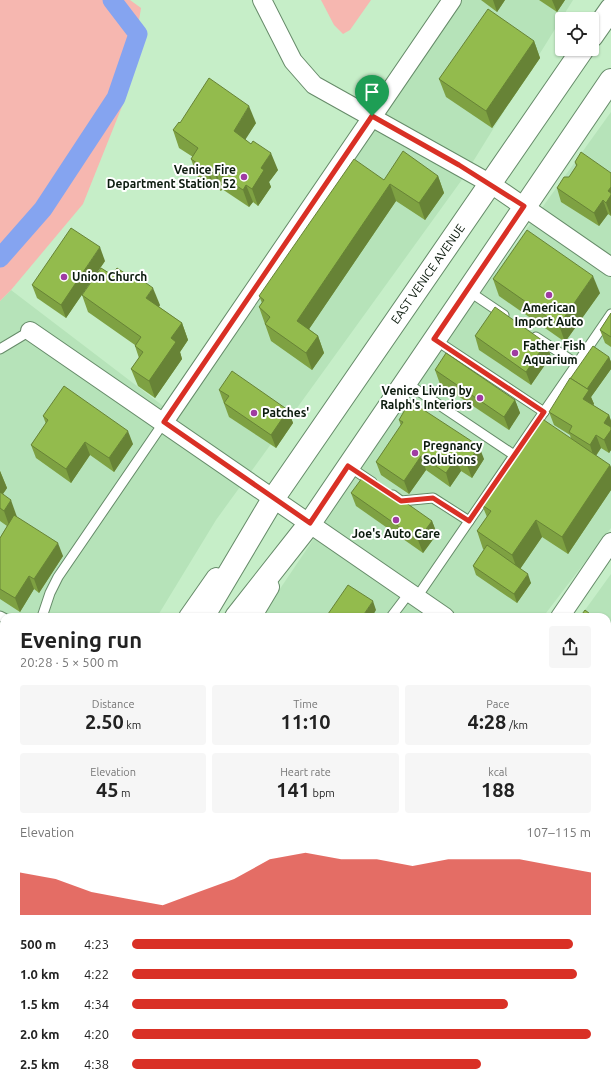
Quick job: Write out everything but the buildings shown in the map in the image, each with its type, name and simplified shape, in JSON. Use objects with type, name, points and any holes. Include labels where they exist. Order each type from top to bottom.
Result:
[{"type":"main road","points":[[599,26],[611,8]]},
{"type":"main road","name":"EAST VENICE AVENUE","points":[[205,613],[273,499],[578,56]]},
{"type":"main road","points":[[239,613],[310,523],[611,80]]},
{"type":"street","points":[[262,0],[288,52],[307,79],[319,89],[372,116],[491,184],[611,267]]},
{"type":"street","points":[[164,422],[452,0]]},
{"type":"street","points":[[30,331],[440,613]]},
{"type":"street","name":"EAST VENICE AVENUE","points":[[191,613],[273,499]]},
{"type":"street","points":[[254,613],[310,523]]},
{"type":"street","points":[[563,613],[611,542]]},
{"type":"lane","points":[[467,290],[514,322]]},
{"type":"lane","points":[[395,613],[413,595],[469,521],[611,314]]},
{"type":"lane","points":[[527,330],[577,364]]},
{"type":"lane","points":[[0,349],[30,331]]},
{"type":"lane","points":[[434,339],[544,412]]},
{"type":"lane","points":[[405,382],[514,455]]},
{"type":"lane","points":[[43,613],[50,593],[58,577],[164,422]]},
{"type":"lane","points":[[348,466],[401,501],[433,498],[469,521]]},
{"type":"shaded area","points":[[0,0],[130,0],[141,8],[127,94],[83,204],[11,290],[0,301]]},
{"type":"shaded area","points":[[321,0],[371,0],[350,30],[343,34],[334,25]]},
{"type":"shaded area","points":[[456,0],[573,0],[566,12],[555,12],[555,29],[461,181],[216,520],[159,613],[0,613],[0,301],[11,290],[171,412]]},
{"type":"shaded area","points":[[611,112],[611,528],[546,613],[264,613],[464,316]]},
{"type":"shaded area","points":[[611,574],[611,613],[583,613]]},
{"type":"waterway","points":[[0,258],[43,209],[116,98],[138,34],[112,0]]},
{"type":"place","name":"Venice Fire Department Station 52","points":[[244,177]]},
{"type":"place","name":"Union Church","points":[[64,277]]},
{"type":"place","name":"American Import Auto","points":[[549,295]]},
{"type":"place","name":"Father Fish Aquarium","points":[[515,353]]},
{"type":"place","name":"Venice Living by Ralph's Interiors","points":[[480,398]]},
{"type":"place","name":"Patches'","points":[[254,413]]},
{"type":"place","name":"Pregnancy Solutions","points":[[415,453]]},
{"type":"place","name":"Joe's Auto Care","points":[[396,520]]},
{"type":"route","points":[[372,116],[459,165],[524,206],[434,339],[544,412],[469,521],[433,498],[401,501],[348,466],[310,523],[273,499],[164,422],[372,116]]}]
